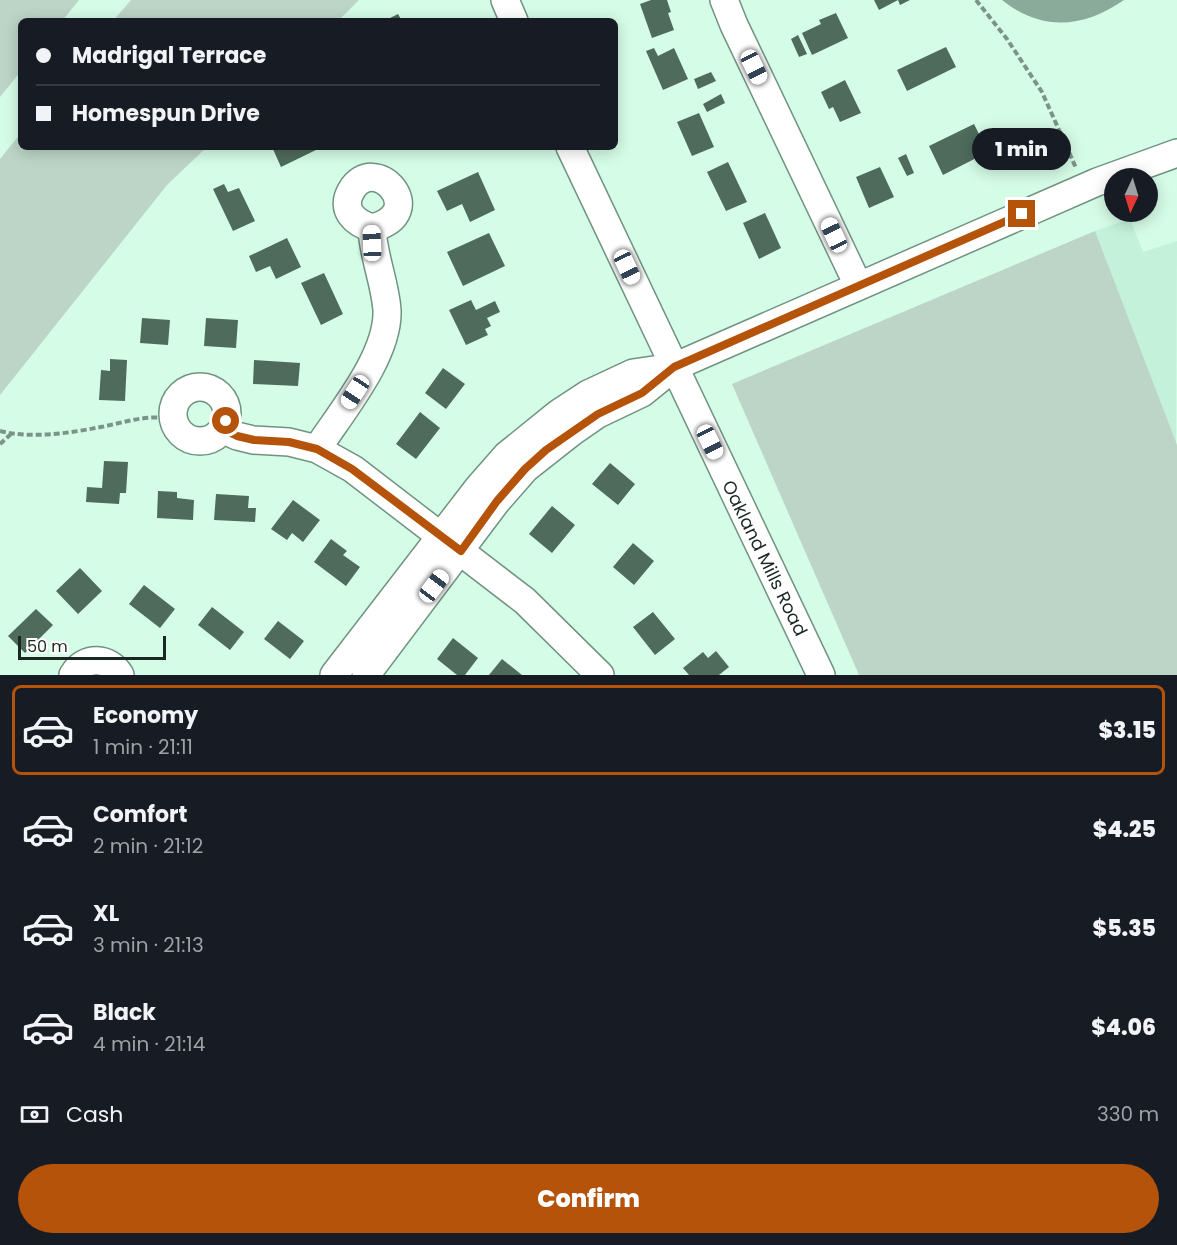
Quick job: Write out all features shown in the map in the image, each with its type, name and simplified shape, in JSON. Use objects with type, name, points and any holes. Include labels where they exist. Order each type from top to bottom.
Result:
[{"type":"street","points":[[505,0],[513,18]]},
{"type":"street","points":[[724,0],[858,285]]},
{"type":"street","name":"Oakland Mills Road","points":[[571,150],[821,675]]},
{"type":"street","points":[[366,675],[451,543],[478,488],[507,455],[559,413],[588,394],[633,374],[674,367],[1084,188],[1177,153]]},
{"type":"street","points":[[317,449],[367,373],[384,339],[387,310],[372,243],[372,228]]},
{"type":"street","points":[[206,387],[220,396],[225,404],[226,421],[216,436],[208,440],[190,439],[183,435],[173,419],[175,402],[188,389],[206,387]]},
{"type":"street","points":[[222,429],[254,440],[289,442],[317,449],[352,469],[525,601],[600,675]]},
{"type":"street","points":[[334,675],[451,543]]},
{"type":"street","points":[[73,675],[83,664],[92,660],[101,660],[109,663],[120,675]]},
{"type":"path","points":[[976,0],[1007,39],[1042,92],[1072,156],[1084,188]]},
{"type":"path","points":[[0,431],[11,434],[64,432],[159,416],[173,419]]},
{"type":"path","points":[[0,444],[11,434]]},
{"type":"shaded area","points":[[0,0],[79,0],[64,18],[18,18],[18,75],[0,97]]},
{"type":"shaded area","points":[[131,0],[359,0],[341,18],[116,18]]},
{"type":"shaded area","points":[[1002,0],[1124,0],[1094,16],[1078,21],[1063,22],[1032,17]]},
{"type":"shaded area","points":[[18,137],[18,150],[204,150],[167,185],[0,395],[0,159]]},
{"type":"shaded area","points":[[1121,222],[1131,222],[1143,252],[1177,241],[1176,446],[1095,231]]},
{"type":"shaded area","points":[[1095,231],[1177,445],[1177,675],[859,675],[732,384]]},
{"type":"building","points":[[651,0],[667,0],[671,12],[668,13],[674,30],[652,38],[640,4]]},
{"type":"building","points":[[874,0],[898,0],[879,10]]},
{"type":"building","points":[[898,0],[910,0],[900,5]]},
{"type":"building","points":[[836,13],[848,38],[812,55],[802,33],[821,24],[819,20]]},
{"type":"building","points":[[798,35],[807,54],[799,57],[791,39]]},
{"type":"building","points":[[946,47],[956,67],[907,91],[897,70]]},
{"type":"building","points":[[654,48],[658,56],[674,48],[688,79],[663,90],[646,51]]},
{"type":"building","points":[[711,72],[716,81],[698,89],[694,79]]},
{"type":"building","points":[[845,80],[861,113],[840,122],[833,107],[829,109],[821,92]]},
{"type":"building","points":[[721,94],[725,103],[707,112],[703,104]]},
{"type":"building","points":[[699,113],[714,147],[692,156],[677,122]]},
{"type":"building","points":[[974,124],[988,152],[943,175],[929,146]]},
{"type":"building","points":[[273,150],[316,150],[281,167]]},
{"type":"building","points":[[906,154],[914,173],[907,176],[898,158]]},
{"type":"building","points":[[728,162],[747,202],[726,211],[707,172]]},
{"type":"building","points":[[880,167],[894,197],[869,208],[856,177]]},
{"type":"building","points":[[478,172],[495,210],[470,222],[462,204],[447,211],[437,191]]},
{"type":"building","points":[[224,184],[228,192],[239,188],[255,221],[233,231],[213,189]]},
{"type":"building","points":[[765,213],[781,248],[759,259],[743,223]]},
{"type":"building","points":[[489,233],[505,266],[463,286],[447,252]]},
{"type":"building","points":[[287,238],[301,267],[276,279],[270,266],[256,272],[249,256]]},
{"type":"building","points":[[324,273],[343,314],[321,325],[301,283]]},
{"type":"building","points":[[471,300],[476,310],[495,301],[500,312],[487,318],[491,326],[485,329],[488,335],[466,345],[449,310]]},
{"type":"building","points":[[142,318],[170,320],[168,345],[140,343]]},
{"type":"building","points":[[206,318],[238,320],[236,348],[204,346]]},
{"type":"building","points":[[110,359],[127,360],[125,401],[99,400],[101,370],[110,371]]},
{"type":"building","points":[[254,360],[300,363],[298,386],[253,384]]},
{"type":"building","points":[[443,368],[465,384],[446,409],[425,393]]},
{"type":"building","points":[[420,412],[440,428],[416,459],[396,444]]},
{"type":"building","points":[[104,461],[128,462],[126,493],[120,493],[119,504],[86,502],[87,487],[102,488]]},
{"type":"building","points":[[610,463],[635,484],[618,505],[592,484]]},
{"type":"building","points":[[158,491],[177,492],[177,498],[194,500],[193,520],[157,518]]},
{"type":"building","points":[[216,494],[249,496],[248,508],[256,508],[255,522],[214,520]]},
{"type":"building","points":[[293,500],[320,520],[303,542],[292,533],[287,540],[271,529]]},
{"type":"building","points":[[552,506],[575,525],[552,553],[529,534]]},
{"type":"building","points":[[331,539],[347,551],[343,555],[360,567],[346,586],[314,562]]},
{"type":"building","points":[[633,543],[654,561],[634,585],[613,567]]},
{"type":"building","points":[[80,568],[102,591],[78,614],[56,591]]},
{"type":"building","points":[[144,585],[175,609],[160,628],[129,604]]},
{"type":"building","points":[[212,607],[244,632],[230,650],[198,625]]},
{"type":"building","points":[[36,609],[53,625],[25,653],[8,636]]},
{"type":"building","points":[[653,612],[675,639],[655,655],[633,627]]},
{"type":"building","points":[[278,621],[304,641],[290,659],[264,639]]},
{"type":"building","points":[[453,638],[478,658],[465,675],[457,675],[437,659]]},
{"type":"building","points":[[716,651],[729,667],[719,675],[689,675],[683,668],[703,652],[708,658]]},
{"type":"building","points":[[502,659],[522,675],[489,675]]},
{"type":"route","points":[[226,421],[222,429],[237,436],[254,440],[289,442],[317,449],[352,469],[461,551],[497,501],[525,469],[546,450],[598,414],[642,393],[674,367],[1022,214]]}]
